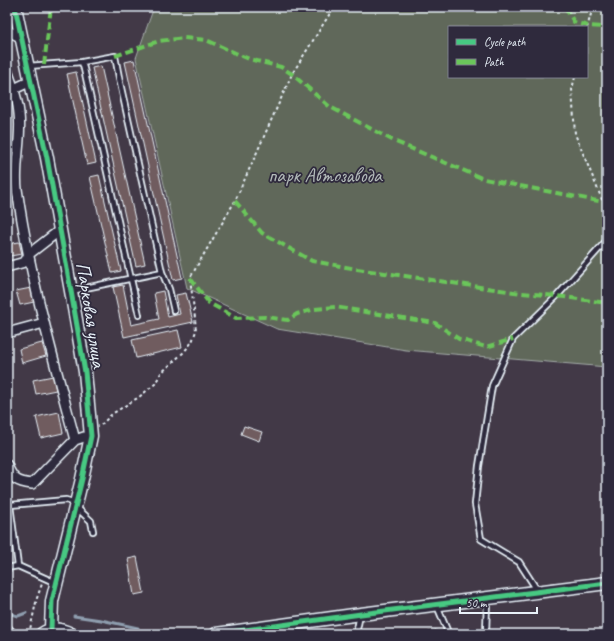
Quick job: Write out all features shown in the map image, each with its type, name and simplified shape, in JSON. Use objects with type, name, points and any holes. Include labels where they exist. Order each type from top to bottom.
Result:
[{"type":"street","name":"Парковая улица","points":[[15,7],[47,158],[85,372],[87,437],[75,504],[46,632]]},
{"type":"street","points":[[7,31],[21,37]]},
{"type":"street","points":[[7,70],[14,89],[20,114],[17,187],[29,254],[44,323],[75,440]]},
{"type":"street","points":[[14,89],[31,81]]},
{"type":"street","points":[[7,268],[25,262],[29,254],[60,230]]},
{"type":"street","points":[[7,334],[44,323]]},
{"type":"street","points":[[7,466],[10,473],[19,483],[32,484],[75,440],[87,437]]},
{"type":"street","points":[[216,634],[436,604],[607,583]]},
{"type":"street","points":[[7,629],[12,634]]},
{"type":"street","points":[[46,632],[62,630],[71,634]]},
{"type":"lane","points":[[27,66],[82,62],[115,56],[162,272],[169,289],[174,311]]},
{"type":"lane","points":[[82,62],[139,315]]},
{"type":"lane","points":[[538,592],[519,562],[481,539],[475,504],[479,466],[492,386],[513,339],[557,296],[607,240]]},
{"type":"lane","points":[[71,291],[162,272]]},
{"type":"lane","points":[[18,566],[10,505],[66,500],[75,504],[91,521],[93,531]]},
{"type":"lane","points":[[7,568],[18,566],[56,583]]},
{"type":"lane","points":[[486,634],[487,598]]},
{"type":"lane","points":[[436,604],[447,630],[447,634]]},
{"type":"lane","points":[[356,634],[361,614]]},
{"type":"path","points":[[87,437],[112,414],[139,397],[155,384],[161,373],[184,352],[192,342],[196,331],[196,318],[190,278],[235,201],[292,74],[334,7]]},
{"type":"path","points":[[588,26],[593,7]]},
{"type":"path","points":[[575,78],[572,89],[576,134],[603,202],[607,205]]},
{"type":"green space","name":"парк Автозавода","points":[[154,7],[607,7],[607,367],[406,350],[277,329],[187,288],[136,58]]},
{"type":"building","points":[[134,60],[182,278],[173,280],[125,62]]},
{"type":"building","points":[[101,66],[145,264],[136,266],[92,68]]},
{"type":"building","points":[[76,72],[96,163],[87,165],[67,74]]},
{"type":"building","points":[[99,175],[121,271],[112,273],[90,177]]},
{"type":"building","points":[[8,177],[10,189],[7,190],[7,178]]},
{"type":"building","points":[[19,242],[22,254],[10,256],[11,262],[7,263],[7,244]]},
{"type":"building","points":[[123,285],[131,325],[159,319],[154,293],[163,291],[168,317],[180,314],[176,295],[186,293],[193,322],[124,337],[113,287]]},
{"type":"building","points":[[31,288],[34,302],[20,305],[16,291]]},
{"type":"building","points":[[178,330],[182,347],[136,358],[132,340]]},
{"type":"building","points":[[42,343],[46,356],[22,363],[19,349]]},
{"type":"building","points":[[53,376],[56,390],[36,394],[33,380]]},
{"type":"building","points":[[59,412],[63,433],[41,438],[36,417]]},
{"type":"building","points":[[244,426],[262,432],[259,441],[241,434]]},
{"type":"building","points":[[137,557],[144,593],[134,595],[128,559]]},
{"type":"building","points":[[436,630],[437,634],[426,634],[426,633]]},
{"type":"waterway","points":[[7,613],[18,616],[26,613]]},
{"type":"waterway","points":[[74,616],[138,628]]},
{"type":"marked path","points":[[44,65],[51,7]]},
{"type":"marked path","points":[[565,7],[574,22],[588,26],[607,27]]},
{"type":"marked path","points":[[115,56],[159,41],[184,38],[206,40],[249,59],[281,67],[292,74],[330,107],[396,142],[484,179],[603,202]]},
{"type":"marked path","points":[[235,201],[262,233],[312,261],[521,293],[607,303]]},
{"type":"marked path","points":[[190,278],[209,303],[236,318],[265,317],[288,320],[297,314],[315,309],[335,307],[435,323],[459,339],[486,347],[513,339]]},
{"type":"cycle path","points":[[15,7],[47,158],[71,291],[85,372],[91,436],[52,601],[51,629]]},
{"type":"cycle path","points":[[216,634],[607,583]]}]
